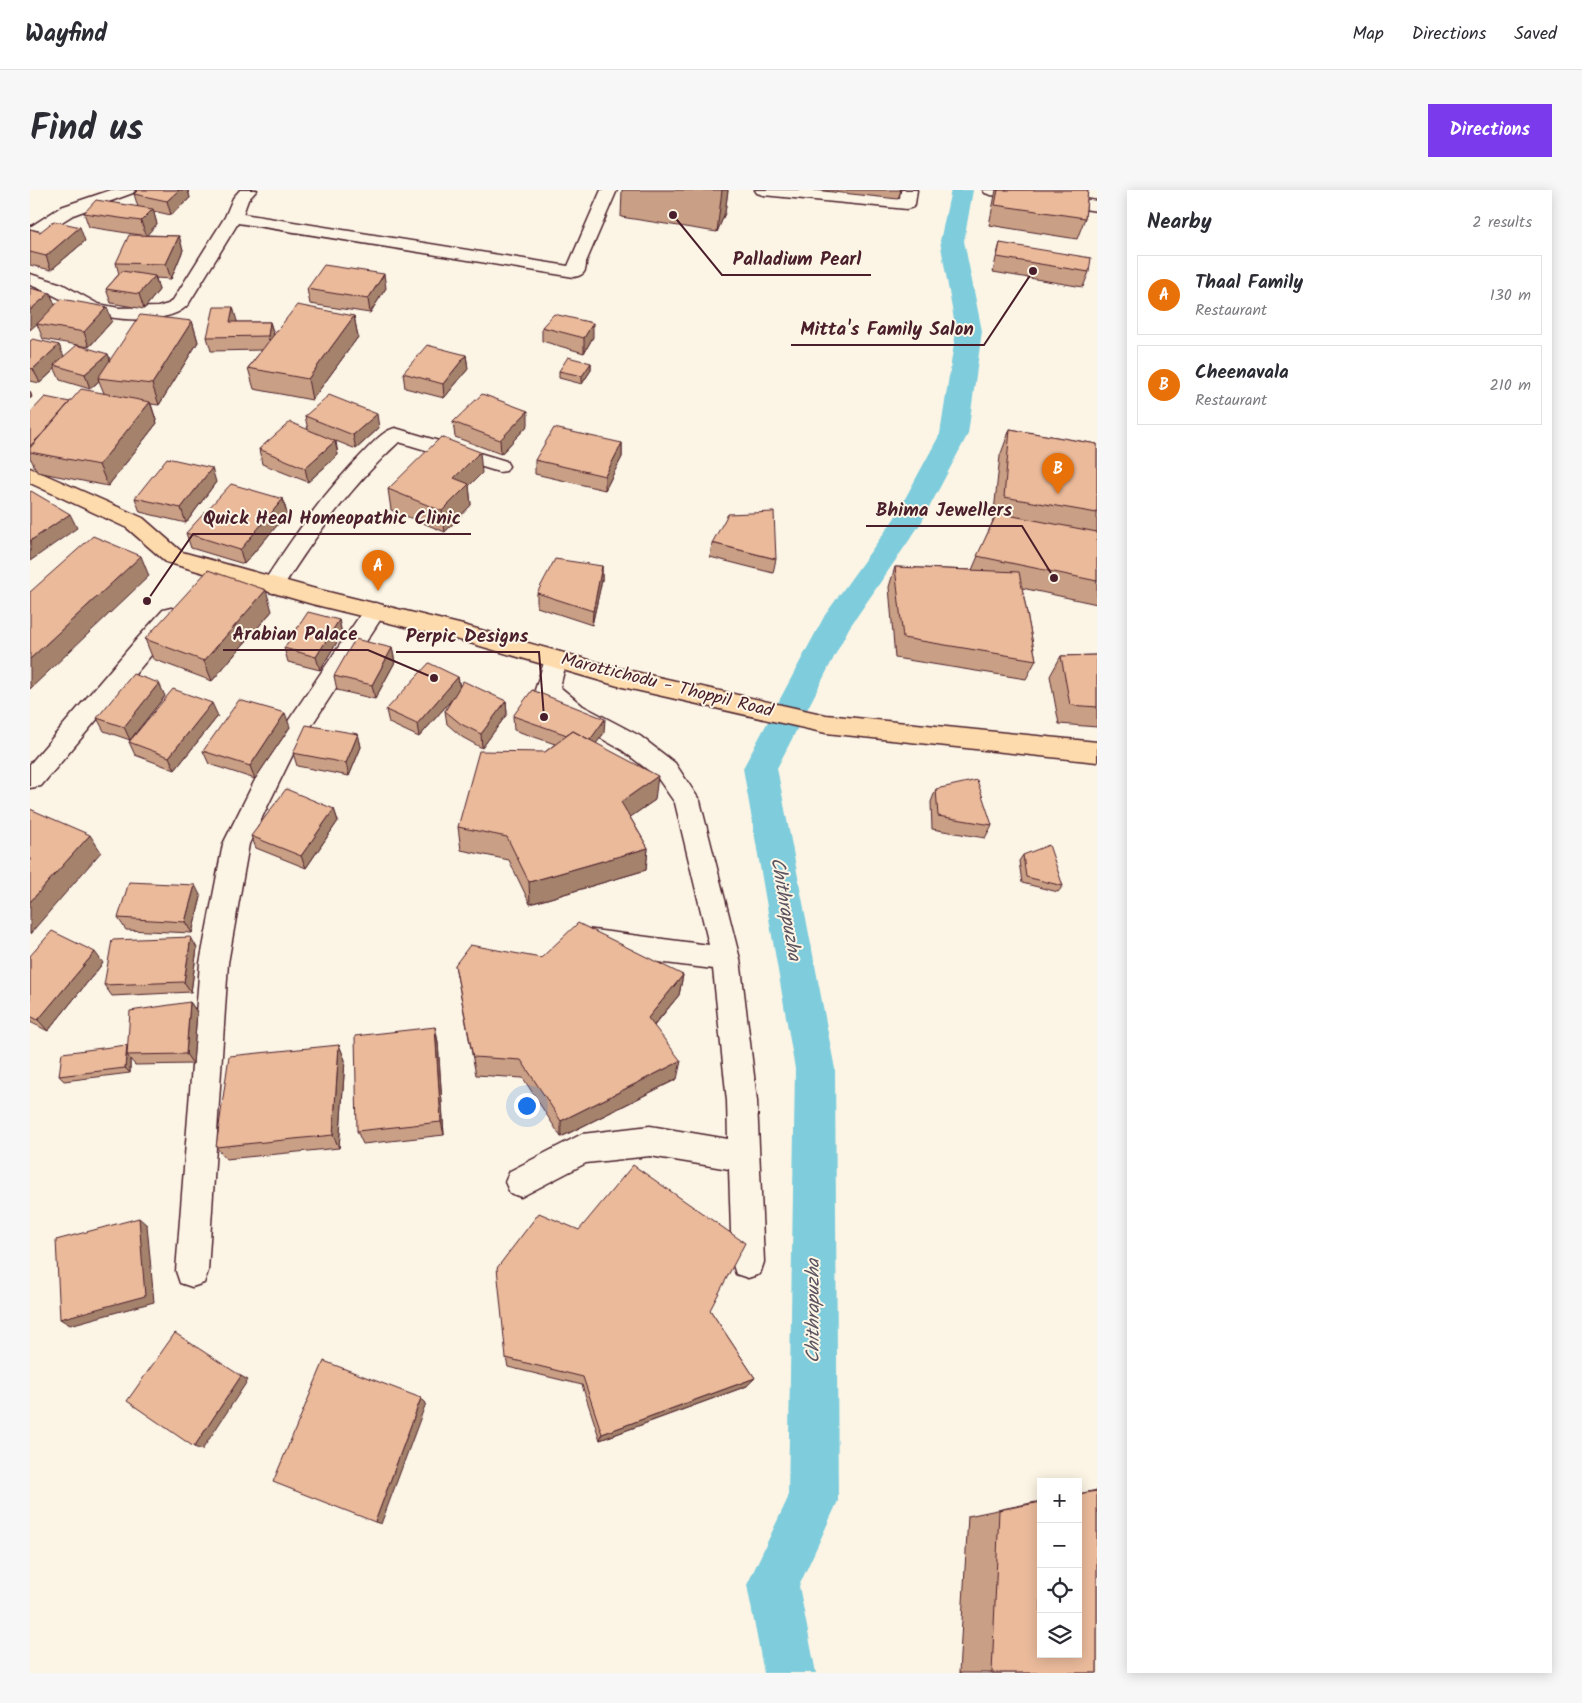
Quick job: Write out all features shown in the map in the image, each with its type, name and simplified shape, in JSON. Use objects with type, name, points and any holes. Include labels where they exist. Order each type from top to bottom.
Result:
[{"type":"main road","name":"Marottichodu - Thoppil Road","points":[[30,475],[135,523],[174,557],[273,585],[463,633],[618,677],[826,724],[1097,752]]},
{"type":"street","points":[[30,234],[67,211],[127,190]]},
{"type":"street","points":[[30,280],[56,288],[99,310],[134,314],[167,310],[180,303],[234,217],[240,198],[249,190]]},
{"type":"street","points":[[234,217],[574,272],[577,271],[577,262],[609,190]]},
{"type":"street","points":[[763,190],[907,204],[909,190]]},
{"type":"street","points":[[991,190],[1097,206]]},
{"type":"street","points":[[273,585],[294,551],[330,502],[371,456],[395,434],[499,466]]},
{"type":"street","points":[[32,779],[144,646],[218,569]]},
{"type":"street","points":[[192,1271],[214,963],[236,844],[283,748],[375,611]]},
{"type":"street","points":[[555,659],[547,690],[574,712],[631,743],[666,770],[687,801],[726,959],[742,1101],[748,1262]]},
{"type":"street","points":[[577,940],[726,959]]},
{"type":"street","points":[[521,1182],[582,1149],[650,1141],[744,1157]]},
{"type":"building","points":[[138,190],[179,190],[167,201],[134,194]]},
{"type":"building","points":[[998,190],[1088,190],[1085,218],[995,205]]},
{"type":"building","points":[[96,200],[153,209],[141,221],[84,213]]},
{"type":"building","points":[[54,221],[80,227],[46,256],[30,252],[30,229],[40,232]]},
{"type":"building","points":[[129,235],[179,236],[166,264],[116,263]]},
{"type":"building","points":[[1000,243],[1091,258],[1089,272],[997,257]]},
{"type":"building","points":[[324,265],[384,274],[368,299],[307,289]]},
{"type":"building","points":[[122,271],[155,276],[139,294],[106,289]]},
{"type":"building","points":[[30,288],[50,293],[30,310]]},
{"type":"building","points":[[61,299],[107,307],[84,332],[37,324]]},
{"type":"building","points":[[297,305],[354,316],[308,379],[248,368]]},
{"type":"building","points":[[214,307],[233,307],[230,322],[270,322],[268,336],[207,337]]},
{"type":"building","points":[[554,314],[593,323],[584,338],[542,327]]},
{"type":"building","points":[[140,315],[192,321],[152,384],[98,378]]},
{"type":"building","points":[[33,339],[59,345],[33,369],[30,368],[30,341]]},
{"type":"building","points":[[77,345],[108,354],[85,374],[54,365]]},
{"type":"building","points":[[427,345],[466,355],[443,384],[403,373]]},
{"type":"building","points":[[568,357],[591,363],[582,376],[559,371]]},
{"type":"building","points":[[81,389],[150,402],[99,465],[30,452],[30,448]]},
{"type":"building","points":[[482,394],[528,411],[500,440],[453,422]]},
{"type":"building","points":[[329,395],[377,414],[353,435],[305,416]]},
{"type":"building","points":[[45,397],[70,402],[30,446],[30,413]]},
{"type":"building","points":[[290,422],[335,441],[305,468],[259,449]]},
{"type":"building","points":[[554,428],[622,443],[605,476],[535,460]]},
{"type":"building","points":[[1010,429],[1097,444],[1097,513],[1004,497]]},
{"type":"building","points":[[441,437],[480,452],[454,478],[469,484],[442,511],[388,489]]},
{"type":"building","points":[[167,458],[212,468],[181,508],[135,498]]},
{"type":"building","points":[[231,484],[283,499],[240,550],[186,533]]},
{"type":"building","points":[[30,492],[70,514],[30,541]]},
{"type":"building","points":[[774,512],[776,559],[712,543],[728,514]]},
{"type":"building","points":[[997,513],[1097,532],[1097,581],[977,556]]},
{"type":"building","points":[[93,536],[141,556],[30,659],[30,592]]},
{"type":"building","points":[[555,559],[602,566],[593,611],[537,593]]},
{"type":"building","points":[[895,567],[1019,572],[1036,660],[903,638]]},
{"type":"building","points":[[208,570],[266,590],[204,661],[145,639]]},
{"type":"building","points":[[308,612],[339,620],[316,657],[284,648]]},
{"type":"building","points":[[355,639],[392,648],[372,685],[334,676]]},
{"type":"building","points":[[1097,655],[1097,707],[1070,705],[1061,656]]},
{"type":"building","points":[[429,663],[458,677],[417,724],[386,710]]},
{"type":"building","points":[[133,674],[159,683],[124,727],[97,718]]},
{"type":"building","points":[[463,681],[506,701],[481,734],[461,724],[445,711]]},
{"type":"building","points":[[173,689],[212,703],[169,757],[129,742]]},
{"type":"building","points":[[532,690],[605,719],[590,740],[573,731],[567,735],[513,716]]},
{"type":"building","points":[[239,700],[285,713],[250,766],[203,751]]},
{"type":"building","points":[[306,725],[358,734],[346,763],[293,753]]},
{"type":"building","points":[[573,731],[658,776],[621,802],[648,848],[529,882],[507,837],[458,827],[479,751],[545,752]]},
{"type":"building","points":[[977,780],[992,825],[938,816],[936,789]]},
{"type":"building","points":[[286,789],[334,809],[301,856],[251,836]]},
{"type":"building","points":[[30,809],[90,835],[30,902]]},
{"type":"building","points":[[1049,845],[1063,886],[1026,877],[1023,855]]},
{"type":"building","points":[[129,882],[195,885],[185,922],[118,918]]},
{"type":"building","points":[[578,923],[683,975],[648,1018],[681,1061],[561,1121],[521,1060],[473,1057],[455,965],[470,945],[541,958]]},
{"type":"building","points":[[52,931],[95,952],[38,1020],[30,1016],[30,956]]},
{"type":"building","points":[[191,937],[184,982],[104,985],[112,940]]},
{"type":"building","points":[[190,1002],[186,1054],[127,1055],[130,1011]]},
{"type":"building","points":[[435,1027],[441,1122],[357,1131],[355,1036]]},
{"type":"building","points":[[127,1045],[125,1068],[59,1076],[62,1053]]},
{"type":"building","points":[[339,1045],[333,1135],[216,1147],[229,1056]]},
{"type":"building","points":[[633,1165],[745,1243],[710,1310],[755,1378],[602,1434],[583,1377],[506,1358],[497,1268],[539,1213],[579,1230]]},
{"type":"building","points":[[139,1218],[145,1296],[60,1319],[56,1240]]},
{"type":"building","points":[[175,1333],[241,1376],[194,1447],[127,1401]]},
{"type":"building","points":[[324,1361],[421,1398],[375,1522],[273,1482]]},
{"type":"building","points":[[1097,1491],[1097,1673],[992,1673],[999,1510],[1037,1503],[1037,1658],[1082,1658],[1082,1493]]},
{"type":"waterway","name":"Chithrapuzha","points":[[790,1673],[773,1585],[813,1501],[815,1069],[760,768],[836,623],[906,523],[954,434],[969,331],[952,241],[962,190]]},
{"type":"place","name":"Palladium Pearl","points":[[673,215]]},
{"type":"place","name":"Mitta's Family Salon","points":[[1033,271]]},
{"type":"place","name":"Cheenavala","points":[[1058,494]]},
{"type":"place","name":"Bhima Jewellers","points":[[1054,578]]},
{"type":"place","name":"Thaal Family","points":[[378,591]]},
{"type":"place","name":"Quick Heal Homeopathic Clinic","points":[[147,601]]},
{"type":"place","name":"Arabian Palace","points":[[434,678]]},
{"type":"place","name":"Perpic Designs","points":[[544,717]]}]
